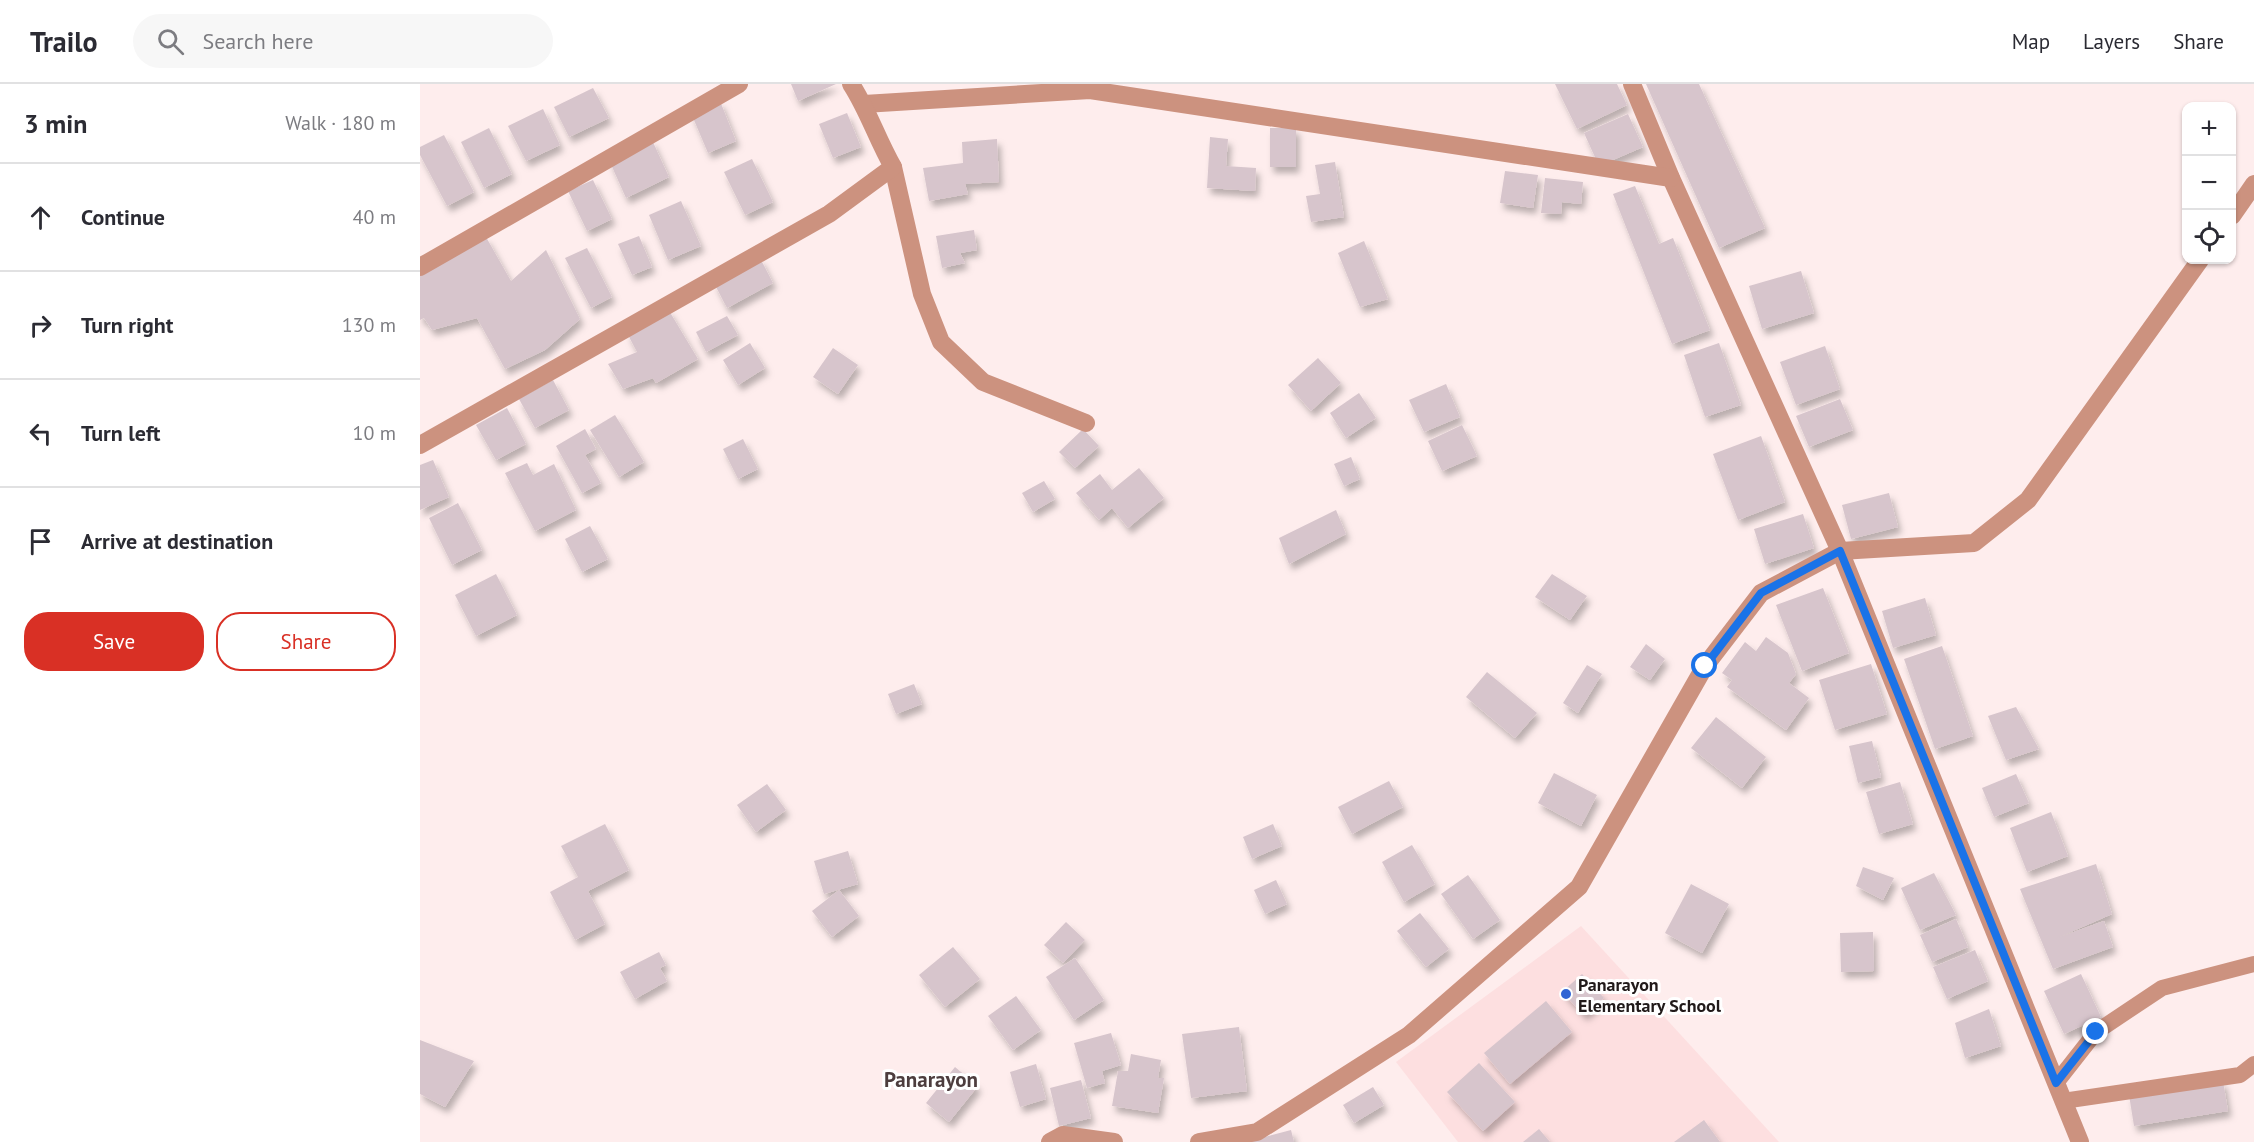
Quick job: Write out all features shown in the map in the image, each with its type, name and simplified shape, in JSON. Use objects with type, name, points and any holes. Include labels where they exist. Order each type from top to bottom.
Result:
[{"type":"street","points":[[420,267],[739,84]]},
{"type":"street","points":[[850,84],[864,104],[880,144],[893,167],[922,294],[940,342],[983,382],[1086,423]]},
{"type":"street","points":[[1632,84],[1671,178],[1840,551],[2080,1142]]},
{"type":"street","points":[[864,104],[1090,90],[1671,178]]},
{"type":"street","points":[[420,445],[829,214],[893,167]]},
{"type":"street","points":[[2236,210],[2254,184]]},
{"type":"street","points":[[1199,1142],[1257,1132],[1409,1035],[1579,887],[1705,666],[1761,593],[1840,551],[1974,543],[2028,500],[2197,264]]},
{"type":"street","points":[[1050,1142],[1063,1135],[1114,1142]]},
{"type":"lane","points":[[2056,1083],[2096,1032],[2162,988],[2254,964]]},
{"type":"lane","points":[[2063,1101],[2240,1074],[2254,1064]]},
{"type":"shaded area","name":"Panarayon Elementary School","points":[[1581,926],[1779,1142],[1458,1142],[1396,1062]]},
{"type":"building","points":[[791,84],[836,84],[798,101]]},
{"type":"building","points":[[1555,84],[1617,84],[1627,105],[1577,129]]},
{"type":"building","points":[[1646,84],[1699,84],[1765,228],[1719,248]]},
{"type":"building","points":[[593,88],[609,118],[569,137],[554,107]]},
{"type":"building","points":[[720,101],[736,141],[708,153],[691,113]]},
{"type":"building","points":[[543,109],[560,145],[526,161],[508,126]]},
{"type":"building","points":[[847,113],[861,147],[833,158],[819,124]]},
{"type":"building","points":[[1628,114],[1643,147],[1599,166],[1584,133]]},
{"type":"building","points":[[489,128],[512,174],[484,188],[461,142]]},
{"type":"building","points":[[1270,128],[1296,128],[1296,167],[1270,167]]},
{"type":"building","points":[[444,135],[474,192],[447,206],[420,155],[420,147]]},
{"type":"building","points":[[1210,137],[1228,139],[1226,166],[1256,168],[1255,191],[1207,188]]},
{"type":"building","points":[[997,139],[999,182],[965,184],[968,194],[929,201],[923,168],[963,163],[962,142]]},
{"type":"building","points":[[652,140],[669,177],[626,198],[609,160]]},
{"type":"building","points":[[752,159],[773,202],[745,215],[724,172]]},
{"type":"building","points":[[1335,162],[1344,217],[1311,222],[1306,196],[1320,194],[1315,165]]},
{"type":"building","points":[[1505,171],[1538,175],[1533,208],[1500,203]]},
{"type":"building","points":[[1545,178],[1583,182],[1581,204],[1562,202],[1561,214],[1541,213]]},
{"type":"building","points":[[593,180],[612,219],[587,231],[568,191]]},
{"type":"building","points":[[1635,186],[1659,244],[1673,238],[1710,330],[1672,344],[1613,194]]},
{"type":"building","points":[[681,201],[701,246],[668,260],[649,215]]},
{"type":"building","points":[[974,230],[977,250],[960,253],[965,263],[942,268],[936,236]]},
{"type":"building","points":[[639,236],[652,267],[632,275],[618,244]]},
{"type":"building","points":[[486,237],[511,281],[546,250],[580,319],[545,350],[505,369],[477,318],[432,330],[424,318],[420,320],[420,272]]},
{"type":"building","points":[[1364,241],[1388,299],[1360,307],[1338,253]]},
{"type":"building","points":[[587,248],[612,297],[591,308],[565,258]]},
{"type":"building","points":[[760,258],[773,283],[727,308],[714,283]]},
{"type":"building","points":[[1801,271],[1814,313],[1762,329],[1749,286]]},
{"type":"building","points":[[668,309],[698,359],[656,383],[653,378],[623,389],[608,364],[637,352],[627,333]]},
{"type":"building","points":[[727,316],[738,335],[706,352],[696,332]]},
{"type":"building","points":[[750,343],[765,368],[738,385],[723,360]]},
{"type":"building","points":[[1719,343],[1741,405],[1705,417],[1684,355]]},
{"type":"building","points":[[1825,346],[1840,389],[1796,405],[1780,362]]},
{"type":"building","points":[[833,348],[858,365],[838,394],[813,377]]},
{"type":"building","points":[[1318,358],[1341,383],[1311,411],[1288,385]]},
{"type":"building","points":[[553,380],[569,410],[535,428],[519,399]]},
{"type":"building","points":[[1446,384],[1460,417],[1424,432],[1409,400]]},
{"type":"building","points":[[1359,393],[1376,418],[1346,438],[1330,413]]},
{"type":"building","points":[[1840,399],[1853,430],[1809,447],[1796,416]]},
{"type":"building","points":[[507,408],[526,444],[496,460],[476,425]]},
{"type":"building","points":[[615,415],[644,462],[619,477],[590,430]]},
{"type":"building","points":[[1462,425],[1477,456],[1442,471],[1428,441]]},
{"type":"building","points":[[585,429],[596,449],[585,455],[601,483],[582,493],[556,446]]},
{"type":"building","points":[[1083,429],[1099,446],[1075,468],[1059,452]]},
{"type":"building","points":[[1761,436],[1785,502],[1738,520],[1713,454]]},
{"type":"building","points":[[743,439],[758,469],[738,479],[723,449]]},
{"type":"building","points":[[1351,457],[1360,479],[1344,486],[1334,464]]},
{"type":"building","points":[[433,460],[449,497],[420,510],[420,465]]},
{"type":"building","points":[[527,463],[533,475],[554,464],[576,510],[535,531],[505,473]]},
{"type":"building","points":[[1139,468],[1164,498],[1128,528],[1112,508],[1099,520],[1076,493],[1100,474],[1112,490]]},
{"type":"building","points":[[1044,481],[1055,499],[1033,512],[1022,493]]},
{"type":"building","points":[[1889,493],[1898,527],[1851,539],[1842,505]]},
{"type":"building","points":[[458,503],[482,550],[452,565],[429,518]]},
{"type":"building","points":[[1336,510],[1346,534],[1289,564],[1279,538]]},
{"type":"building","points":[[1803,514],[1814,548],[1765,564],[1754,529]]},
{"type":"building","points":[[590,526],[608,559],[582,572],[565,539]]},
{"type":"building","points":[[496,574],[517,615],[476,636],[455,595]]},
{"type":"building","points":[[1552,574],[1587,596],[1570,620],[1535,597]]},
{"type":"building","points":[[1823,588],[1849,653],[1802,671],[1776,605]]},
{"type":"building","points":[[1925,598],[1936,635],[1893,648],[1882,611]]},
{"type":"building","points":[[1766,637],[1788,653],[1796,674],[1789,683],[1809,698],[1786,730],[1727,687],[1732,680],[1722,673],[1745,642],[1756,651]]},
{"type":"building","points":[[1646,644],[1665,659],[1650,680],[1630,667]]},
{"type":"building","points":[[1942,646],[1973,736],[1935,749],[1904,659]]},
{"type":"building","points":[[1871,664],[1887,714],[1835,730],[1819,680]]},
{"type":"building","points":[[1587,665],[1602,674],[1578,713],[1563,703]]},
{"type":"building","points":[[1487,672],[1537,713],[1515,738],[1466,697]]},
{"type":"building","points":[[914,684],[922,704],[896,714],[888,694]]},
{"type":"building","points":[[2016,707],[2039,749],[2006,760],[1988,716]]},
{"type":"building","points":[[1716,717],[1766,757],[1742,788],[1691,748]]},
{"type":"building","points":[[1872,741],[1881,777],[1858,783],[1849,746]]},
{"type":"building","points":[[1554,773],[1597,795],[1581,826],[1538,803]]},
{"type":"building","points":[[2016,774],[2029,803],[1994,817],[1982,788]]},
{"type":"building","points":[[1389,781],[1403,807],[1352,834],[1338,807]]},
{"type":"building","points":[[1900,782],[1913,824],[1879,834],[1866,792]]},
{"type":"building","points":[[767,784],[786,810],[756,832],[737,805]]},
{"type":"building","points":[[2051,812],[2068,856],[2027,872],[2010,828]]},
{"type":"building","points":[[605,824],[629,870],[588,891],[605,924],[575,940],[550,892],[578,877],[561,846]]},
{"type":"building","points":[[1273,824],[1282,846],[1252,859],[1243,837]]},
{"type":"building","points":[[1412,845],[1435,884],[1404,902],[1382,862]]},
{"type":"building","points":[[848,851],[858,884],[824,894],[814,861]]},
{"type":"building","points":[[2096,864],[2112,914],[2057,938],[2104,921],[2113,947],[2053,969],[2020,889]]},
{"type":"building","points":[[1863,867],[1894,878],[1883,900],[1856,886]]},
{"type":"building","points":[[1934,873],[1956,915],[1920,930],[1901,888]]},
{"type":"building","points":[[1468,875],[1500,920],[1473,939],[1441,894]]},
{"type":"building","points":[[1276,880],[1287,904],[1265,914],[1254,890]]},
{"type":"building","points":[[1691,884],[1729,904],[1702,953],[1665,933]]},
{"type":"building","points":[[839,890],[859,916],[832,937],[812,911]]},
{"type":"building","points":[[1420,913],[1449,949],[1426,967],[1397,931]]},
{"type":"building","points":[[1956,919],[1968,947],[1932,962],[1920,935]]},
{"type":"building","points":[[1066,922],[1085,940],[1063,963],[1044,945]]},
{"type":"building","points":[[1873,932],[1874,971],[1841,972],[1840,933]]},
{"type":"building","points":[[953,947],[980,979],[945,1007],[919,975]]},
{"type":"building","points":[[1975,950],[1988,981],[1947,999],[1933,967]]},
{"type":"building","points":[[659,952],[666,965],[660,968],[667,981],[635,999],[620,972]]},
{"type":"building","points":[[1075,958],[1104,1000],[1074,1020],[1046,977]]},
{"type":"building","points":[[1582,974],[1604,998],[1584,1015],[1562,992]]},
{"type":"building","points":[[2081,974],[2101,1017],[2064,1034],[2044,991]]},
{"type":"building","points":[[1016,996],[1041,1030],[1013,1050],[988,1016]]},
{"type":"building","points":[[1546,1001],[1572,1032],[1510,1084],[1484,1053]]},
{"type":"building","points":[[1989,1009],[2001,1046],[1965,1058],[1955,1023]]},
{"type":"building","points":[[1239,1027],[1247,1091],[1191,1098],[1182,1034]]},
{"type":"building","points":[[1111,1033],[1121,1065],[1102,1071],[1105,1083],[1087,1088],[1074,1043]]},
{"type":"building","points":[[420,1040],[474,1061],[445,1107],[420,1094]]},
{"type":"building","points":[[1131,1054],[1161,1060],[1158,1078],[1164,1078],[1158,1113],[1112,1106],[1118,1071],[1128,1071]]},
{"type":"building","points":[[1479,1063],[1515,1102],[1483,1131],[1447,1092]]},
{"type":"building","points":[[1036,1064],[1046,1099],[1020,1107],[1010,1072]]},
{"type":"building","points":[[955,1067],[978,1086],[949,1122],[926,1103]]},
{"type":"building","points":[[1081,1080],[1091,1118],[1059,1126],[1050,1088]]},
{"type":"building","points":[[2223,1081],[2228,1111],[2134,1126],[2129,1095]]},
{"type":"building","points":[[1373,1087],[1384,1105],[1354,1123],[1343,1105]]},
{"type":"building","points":[[1704,1120],[1720,1142],[1674,1142]]},
{"type":"building","points":[[1539,1129],[1550,1142],[1523,1142]]},
{"type":"building","points":[[1291,1130],[1294,1142],[1249,1142],[1249,1141]]},
{"type":"place","name":"Panarayon Elementary School","points":[[1566,994]]},
{"type":"district","name":"Panarayon","points":[[931,1079]]},
{"type":"route","points":[[1705,666],[1761,593],[1840,551],[2056,1083],[2096,1032]]}]
